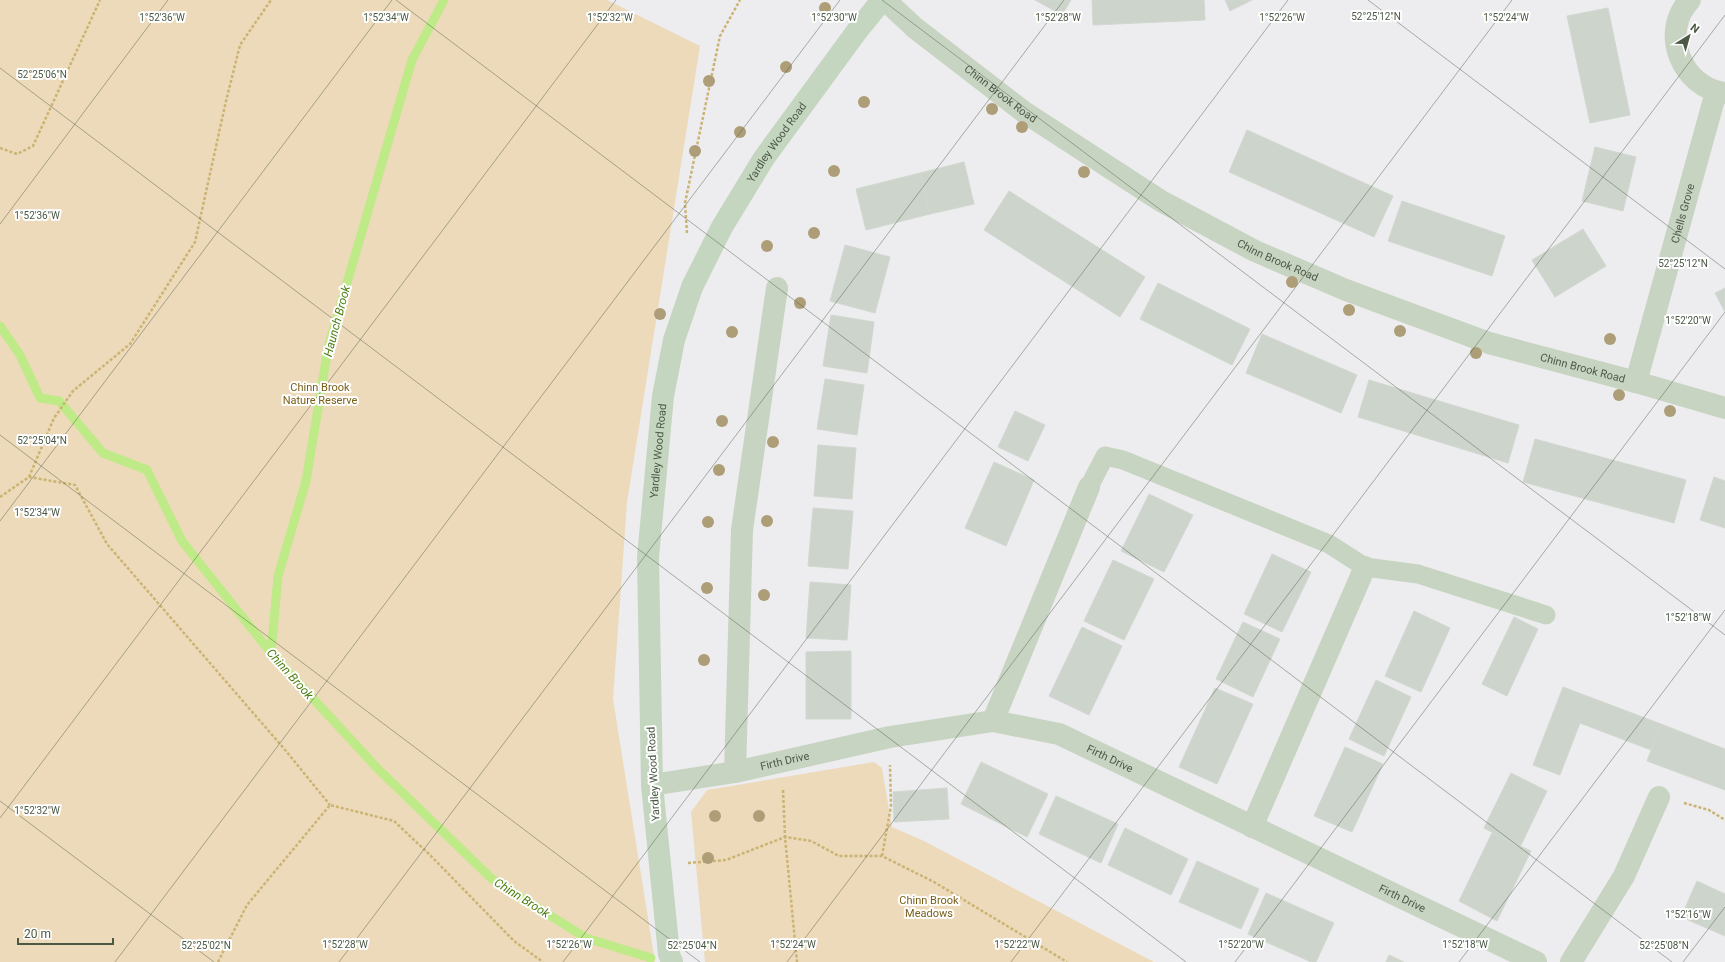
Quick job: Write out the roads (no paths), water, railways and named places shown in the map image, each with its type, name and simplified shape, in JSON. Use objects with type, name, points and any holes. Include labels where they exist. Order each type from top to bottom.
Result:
[{"type":"street","name":"Yardley Wood Road","points":[[672,962],[669,954],[652,785],[648,557],[663,396],[674,340],[692,287],[730,214],[764,158],[857,31],[882,0]]},
{"type":"street","name":"Chinn Brook Road","points":[[885,0],[921,33],[1024,112],[1161,201],[1255,251],[1346,290],[1489,342],[1725,408]]},
{"type":"street","name":"Chells Grove","points":[[1636,382],[1721,92],[1700,84],[1687,72],[1678,56],[1675,38],[1677,21],[1685,5],[1690,0]]},
{"type":"street","points":[[735,772],[742,530],[777,288]]},
{"type":"street","points":[[993,721],[1089,487]]},
{"type":"street","points":[[1252,827],[1365,566]]},
{"type":"street","name":"Firth Drive","points":[[652,785],[735,772],[890,737],[993,721],[1059,734],[1536,962]]},
{"type":"street","points":[[1572,962],[1624,876],[1659,797]]},
{"type":"lane","points":[[1089,487],[1105,456],[1123,460],[1329,544],[1365,566],[1418,574],[1546,615]]},
{"type":"waterway","name":"Haunch Brook","points":[[271,653],[278,576],[306,481],[328,348],[412,60],[444,0]]},
{"type":"waterway","name":"Chinn Brook","points":[[0,326],[20,355],[40,398],[59,401],[103,453],[147,470],[182,541],[271,653],[378,769],[492,879],[586,938],[651,958]]},
{"type":"park label","name":"Chinn Brook Nature Reserve","points":[[320,393]]},
{"type":"park label","name":"Chinn Brook Meadows","points":[[929,906]]}]
